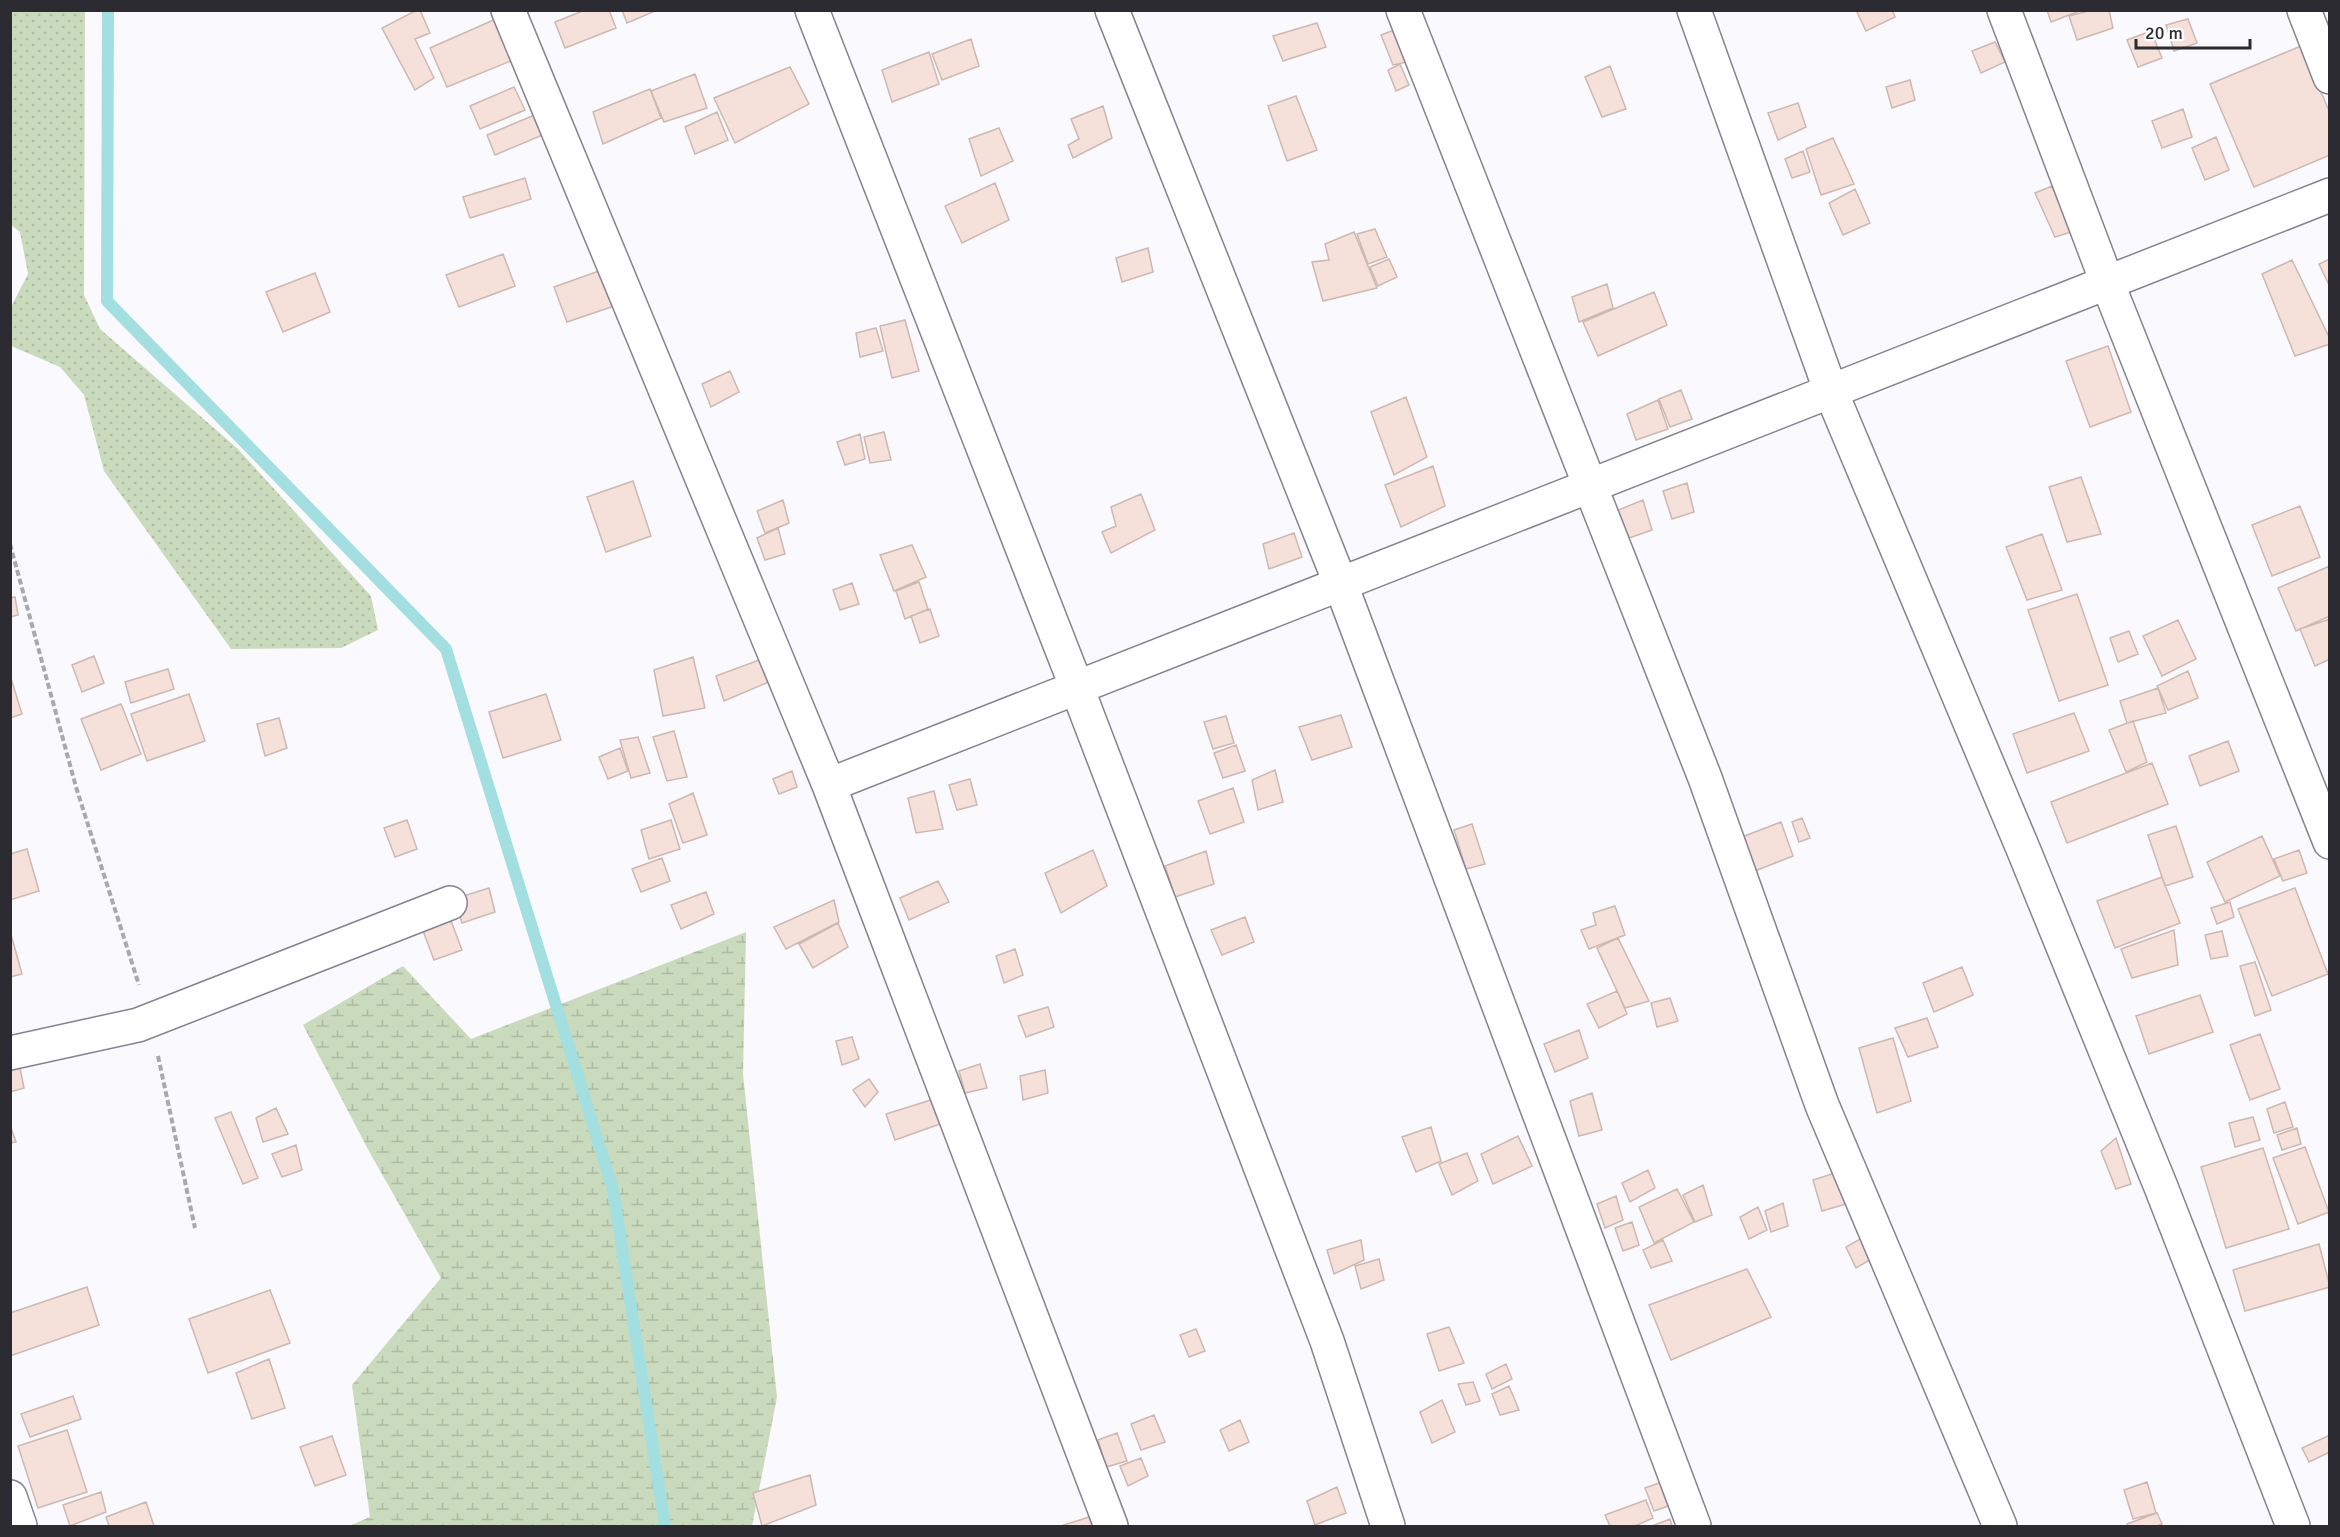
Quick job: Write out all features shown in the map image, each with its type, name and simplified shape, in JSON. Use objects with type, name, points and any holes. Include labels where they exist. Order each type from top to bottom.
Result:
[{"type":"street","points":[[508,10],[829,785],[1111,1527]]},
{"type":"street","points":[[812,10],[1077,688],[1327,1341],[1388,1527]]},
{"type":"street","points":[[1112,10],[1341,585],[1694,1527]]},
{"type":"street","points":[[1403,10],[1705,778],[1822,1105],[2000,1527]]},
{"type":"street","points":[[1694,10],[1831,392],[2019,840],[2152,1165],[2293,1527]]},
{"type":"street","points":[[2004,10],[2107,282],[2330,842]]},
{"type":"street","points":[[2304,10],[2330,77]]},
{"type":"street","points":[[829,785],[2330,195]]},
{"type":"street","points":[[10,1053],[150,1021],[450,903]]},
{"type":"street","points":[[10,1497],[20,1527]]},
{"type":"path","points":[[10,544],[76,787],[150,1021],[195,1228]]},
{"type":"green space","points":[[10,11],[85,11],[84,295],[100,329],[237,448],[371,596],[378,630],[341,648],[231,649],[104,471],[84,395],[60,367],[11,346],[11,307],[28,274],[20,232],[11,225]]},
{"type":"green space","points":[[746,932],[743,1074],[777,1397],[752,1526],[349,1526],[370,1517],[352,1385],[441,1278],[370,1153],[303,1025],[403,966],[471,1039]]},
{"type":"building","points":[[420,10],[430,33],[415,39],[434,78],[415,90],[382,28]]},
{"type":"building","points":[[585,10],[609,10],[616,28],[565,48],[555,22]]},
{"type":"building","points":[[622,10],[655,10],[655,11],[627,23]]},
{"type":"building","points":[[1856,10],[1892,10],[1895,17],[1866,31]]},
{"type":"building","points":[[2047,10],[2082,10],[2051,22]]},
{"type":"building","points":[[2092,10],[2109,10],[2113,28],[2077,40],[2069,16]]},
{"type":"building","points":[[505,15],[523,56],[447,87],[430,48]]},
{"type":"building","points":[[2188,19],[2197,43],[2174,51],[2166,25]]},
{"type":"building","points":[[1317,23],[1326,47],[1283,61],[1273,36]]},
{"type":"building","points":[[1400,28],[1412,61],[1393,65],[1381,35]]},
{"type":"building","points":[[2151,31],[2162,58],[2138,67],[2127,40]]},
{"type":"building","points":[[971,39],[979,66],[942,80],[932,54]]},
{"type":"building","points":[[1995,42],[2005,62],[1981,73],[1972,51]]},
{"type":"building","points":[[2301,46],[2330,113],[2330,155],[2254,187],[2210,84]]},
{"type":"building","points":[[929,52],[939,84],[892,102],[882,70]]},
{"type":"building","points":[[1400,64],[1409,85],[1396,91],[1388,70]]},
{"type":"building","points":[[1610,66],[1626,109],[1602,117],[1585,77]]},
{"type":"building","points":[[790,67],[809,104],[735,143],[714,98]]},
{"type":"building","points":[[695,74],[707,108],[664,122],[651,91]]},
{"type":"building","points":[[1910,80],[1915,100],[1892,108],[1886,87]]},
{"type":"building","points":[[514,87],[525,110],[480,129],[470,106]]},
{"type":"building","points":[[650,89],[661,118],[603,144],[593,112]]},
{"type":"building","points":[[1296,96],[1317,150],[1287,161],[1268,106]]},
{"type":"building","points":[[1798,103],[1806,127],[1778,140],[1768,113]]},
{"type":"building","points":[[1103,106],[1112,138],[1073,158],[1068,145],[1079,139],[1071,119]]},
{"type":"building","points":[[2183,109],[2192,137],[2162,148],[2152,121]]},
{"type":"building","points":[[544,111],[552,131],[495,155],[487,135]]},
{"type":"building","points":[[717,112],[728,140],[695,154],[685,127]]},
{"type":"building","points":[[999,128],[1013,161],[981,176],[969,139]]},
{"type":"building","points":[[2216,137],[2229,170],[2205,180],[2192,148]]},
{"type":"building","points":[[1833,138],[1854,184],[1821,195],[1806,149]]},
{"type":"building","points":[[1803,151],[1810,172],[1792,178],[1785,159]]},
{"type":"building","points":[[525,178],[531,199],[470,218],[463,197]]},
{"type":"building","points":[[995,183],[1009,220],[962,243],[945,206]]},
{"type":"building","points":[[2052,186],[2071,232],[2055,237],[2035,193]]},
{"type":"building","points":[[1855,189],[1870,223],[1843,235],[1829,203]]},
{"type":"building","points":[[1375,229],[1387,257],[1368,264],[1357,234]]},
{"type":"building","points":[[1354,232],[1377,288],[1323,301],[1312,262],[1329,260],[1325,244]]},
{"type":"building","points":[[1148,248],[1153,272],[1122,282],[1116,258]]},
{"type":"building","points":[[503,254],[515,286],[459,307],[446,275]]},
{"type":"building","points":[[1389,259],[1397,277],[1378,286],[1370,267]]},
{"type":"building","points":[[2330,259],[2330,287],[2319,264]]},
{"type":"building","points":[[2292,260],[2330,339],[2330,344],[2295,356],[2262,274]]},
{"type":"building","points":[[613,266],[626,302],[567,322],[554,287]]},
{"type":"building","points":[[315,273],[330,312],[283,332],[266,292]]},
{"type":"building","points":[[1607,284],[1613,308],[1579,322],[1572,297]]},
{"type":"building","points":[[1654,292],[1667,325],[1598,356],[1583,322]]},
{"type":"building","points":[[905,320],[919,371],[892,378],[880,326]]},
{"type":"building","points":[[876,328],[883,351],[860,357],[856,333]]},
{"type":"building","points":[[2108,346],[2131,412],[2090,427],[2066,361]]},
{"type":"building","points":[[730,371],[739,392],[711,407],[702,384]]},
{"type":"building","points":[[1681,390],[1692,419],[1670,427],[1659,399]]},
{"type":"building","points":[[1406,397],[1427,457],[1394,475],[1371,412]]},
{"type":"building","points":[[1658,400],[1668,429],[1636,440],[1627,414]]},
{"type":"building","points":[[884,432],[891,460],[870,463],[864,437]]},
{"type":"building","points":[[860,434],[865,459],[845,465],[837,442]]},
{"type":"building","points":[[1433,466],[1445,506],[1401,527],[1385,485]]},
{"type":"building","points":[[2081,477],[2101,534],[2067,542],[2049,487]]},
{"type":"building","points":[[633,481],[651,536],[606,552],[587,497]]},
{"type":"building","points":[[1687,483],[1694,512],[1672,519],[1663,491]]},
{"type":"building","points":[[1141,494],[1155,530],[1111,553],[1102,532],[1116,526],[1111,507]]},
{"type":"building","points":[[783,500],[789,523],[765,533],[757,511]]},
{"type":"building","points":[[1643,500],[1652,530],[1629,538],[1616,511]]},
{"type":"building","points":[[2300,506],[2320,557],[2272,576],[2252,525]]},
{"type":"building","points":[[778,528],[785,554],[765,560],[757,538]]},
{"type":"building","points":[[1294,533],[1302,557],[1269,569],[1263,544]]},
{"type":"building","points":[[2042,534],[2062,590],[2027,600],[2006,547]]},
{"type":"building","points":[[912,545],[926,577],[894,591],[880,555]]},
{"type":"building","points":[[2330,566],[2330,616],[2296,631],[2278,588]]},
{"type":"building","points":[[919,582],[928,609],[905,619],[896,591]]},
{"type":"building","points":[[852,583],[859,604],[840,610],[833,590]]},
{"type":"building","points":[[2077,594],[2108,685],[2059,701],[2028,610]]},
{"type":"building","points":[[15,597],[18,615],[10,617],[10,598]]},
{"type":"building","points":[[930,609],[939,636],[920,643],[911,616]]},
{"type":"building","points":[[2330,619],[2330,659],[2315,666],[2300,629]]},
{"type":"building","points":[[2178,620],[2196,659],[2162,676],[2143,636]]},
{"type":"building","points":[[2129,631],[2138,654],[2118,662],[2110,638]]},
{"type":"building","points":[[94,656],[104,683],[82,692],[72,665]]},
{"type":"building","points":[[770,656],[778,678],[724,701],[716,676]]},
{"type":"building","points":[[693,657],[705,708],[663,716],[654,670]]},
{"type":"building","points":[[168,669],[174,689],[131,703],[125,682]]},
{"type":"building","points":[[2188,671],[2198,698],[2168,710],[2157,686]]},
{"type":"building","points":[[10,675],[22,714],[10,718]]},
{"type":"building","points":[[2158,688],[2166,713],[2127,723],[2120,701]]},
{"type":"building","points":[[189,694],[205,741],[147,761],[131,714]]},
{"type":"building","points":[[546,694],[561,740],[503,758],[489,712]]},
{"type":"building","points":[[121,704],[141,754],[101,770],[81,719]]},
{"type":"building","points":[[2074,713],[2089,751],[2027,773],[2013,734]]},
{"type":"building","points":[[1341,715],[1352,747],[1312,760],[1299,727]]},
{"type":"building","points":[[1226,716],[1234,743],[1213,749],[1204,722]]},
{"type":"building","points":[[279,718],[287,748],[265,756],[257,724]]},
{"type":"building","points":[[2133,721],[2147,762],[2126,772],[2109,730]]},
{"type":"building","points":[[674,731],[687,777],[667,781],[653,737]]},
{"type":"building","points":[[638,737],[650,773],[631,778],[620,740]]},
{"type":"building","points":[[2228,741],[2239,771],[2200,786],[2189,756]]},
{"type":"building","points":[[1236,745],[1245,771],[1223,778],[1214,753]]},
{"type":"building","points":[[620,748],[628,771],[608,779],[599,757]]},
{"type":"building","points":[[2152,763],[2168,804],[2067,843],[2051,802]]},
{"type":"building","points":[[1275,770],[1283,802],[1258,810],[1252,780]]},
{"type":"building","points":[[792,771],[797,787],[779,794],[773,779]]},
{"type":"building","points":[[970,779],[977,805],[957,810],[949,785]]},
{"type":"building","points":[[1233,788],[1244,822],[1210,834],[1198,801]]},
{"type":"building","points":[[934,791],[943,829],[916,833],[908,798]]},
{"type":"building","points":[[693,793],[707,835],[683,843],[669,804]]},
{"type":"building","points":[[1802,818],[1810,838],[1799,842],[1792,822]]},
{"type":"building","points":[[407,820],[417,849],[395,857],[384,828]]},
{"type":"building","points":[[671,820],[680,849],[649,859],[641,830]]},
{"type":"building","points":[[1781,822],[1793,856],[1755,871],[1742,837]]},
{"type":"building","points":[[1472,824],[1485,864],[1466,869],[1454,830]]},
{"type":"building","points":[[2176,826],[2193,877],[2165,886],[2148,835]]},
{"type":"building","points":[[2262,836],[2280,876],[2225,902],[2207,862]]},
{"type":"building","points":[[27,849],[39,891],[10,900],[10,854]]},
{"type":"building","points":[[1093,850],[1107,886],[1061,913],[1045,873]]},
{"type":"building","points":[[2299,850],[2307,873],[2283,881],[2274,859]]},
{"type":"building","points":[[1206,851],[1214,884],[1175,897],[1165,866]]},
{"type":"building","points":[[662,858],[670,881],[641,892],[632,869]]},
{"type":"building","points":[[2162,877],[2180,923],[2115,948],[2097,901]]},
{"type":"building","points":[[938,881],[949,902],[909,920],[900,898]]},
{"type":"building","points":[[489,888],[495,912],[462,923],[454,899]]},
{"type":"building","points":[[2295,888],[2328,974],[2272,996],[2238,909]]},
{"type":"building","points":[[706,892],[714,914],[681,929],[671,905]]},
{"type":"building","points":[[834,900],[839,922],[786,949],[774,927]]},
{"type":"building","points":[[2230,902],[2234,917],[2217,924],[2211,908]]},
{"type":"building","points":[[1615,906],[1625,935],[1589,949],[1581,930],[1596,925],[1593,913]]},
{"type":"building","points":[[1245,917],[1254,942],[1222,955],[1211,930]]},
{"type":"building","points":[[450,918],[462,950],[434,960],[422,928]]},
{"type":"building","points":[[838,923],[848,947],[813,968],[799,944]]},
{"type":"building","points":[[2174,930],[2178,965],[2132,978],[2121,949]]},
{"type":"building","points":[[10,931],[22,974],[10,977]]},
{"type":"building","points":[[2222,931],[2228,956],[2211,959],[2205,935]]},
{"type":"building","points":[[1618,938],[1649,1001],[1625,1008],[1597,948]]},
{"type":"building","points":[[1015,949],[1023,975],[1004,983],[996,956]]},
{"type":"building","points":[[2255,962],[2271,1010],[2255,1016],[2240,966]]},
{"type":"building","points":[[1962,967],[1973,995],[1934,1012],[1923,983]]},
{"type":"building","points":[[1617,991],[1627,1014],[1599,1028],[1587,1004]]},
{"type":"building","points":[[2200,995],[2213,1032],[2149,1054],[2136,1016]]},
{"type":"building","points":[[1670,998],[1678,1021],[1657,1027],[1651,1003]]},
{"type":"building","points":[[1048,1007],[1054,1027],[1026,1037],[1018,1016]]},
{"type":"building","points":[[1927,1018],[1938,1047],[1908,1057],[1895,1028]]},
{"type":"building","points":[[1579,1030],[1588,1058],[1555,1072],[1544,1044]]},
{"type":"building","points":[[2260,1034],[2280,1089],[2250,1100],[2230,1045]]},
{"type":"building","points":[[852,1037],[859,1059],[842,1065],[836,1041]]},
{"type":"building","points":[[1893,1038],[1911,1101],[1877,1113],[1859,1048]]},
{"type":"building","points":[[980,1064],[987,1088],[965,1093],[959,1071]]},
{"type":"building","points":[[20,1068],[24,1088],[10,1092],[10,1071]]},
{"type":"building","points":[[1045,1070],[1048,1093],[1023,1100],[1020,1076]]},
{"type":"building","points":[[869,1079],[878,1092],[865,1107],[853,1090]]},
{"type":"building","points":[[1592,1093],[1602,1130],[1579,1136],[1570,1101]]},
{"type":"building","points":[[931,1100],[940,1124],[895,1140],[886,1114]]},
{"type":"building","points":[[2285,1102],[2293,1127],[2274,1133],[2267,1109]]},
{"type":"building","points":[[276,1108],[288,1134],[263,1142],[256,1118]]},
{"type":"building","points":[[231,1112],[258,1178],[243,1184],[215,1118]]},
{"type":"building","points":[[2253,1117],[2260,1140],[2235,1147],[2229,1123]]},
{"type":"building","points":[[10,1125],[16,1142],[10,1143]]},
{"type":"building","points":[[1431,1127],[1441,1161],[1416,1172],[1402,1137]]},
{"type":"building","points":[[2297,1128],[2301,1144],[2282,1150],[2277,1135]]},
{"type":"building","points":[[1518,1136],[1532,1166],[1493,1184],[1481,1154]]},
{"type":"building","points":[[2116,1138],[2131,1184],[2116,1189],[2101,1151]]},
{"type":"building","points":[[296,1145],[302,1170],[282,1177],[272,1154]]},
{"type":"building","points":[[2305,1147],[2329,1212],[2298,1224],[2273,1158]]},
{"type":"building","points":[[2263,1148],[2289,1229],[2226,1248],[2201,1167]]},
{"type":"building","points":[[1467,1153],[1478,1181],[1452,1195],[1439,1164]]},
{"type":"building","points":[[1648,1170],[1655,1188],[1630,1202],[1622,1183]]},
{"type":"building","points":[[1838,1172],[1846,1204],[1822,1211],[1813,1180]]},
{"type":"building","points":[[1703,1185],[1712,1215],[1695,1222],[1683,1195]]},
{"type":"building","points":[[1677,1189],[1694,1222],[1654,1243],[1639,1207]]},
{"type":"building","points":[[1616,1196],[1623,1220],[1605,1228],[1597,1204]]},
{"type":"building","points":[[1783,1203],[1788,1226],[1771,1232],[1765,1211]]},
{"type":"building","points":[[1758,1207],[1767,1230],[1749,1239],[1740,1217]]},
{"type":"building","points":[[1632,1222],[1639,1245],[1623,1251],[1615,1228]]},
{"type":"building","points":[[1867,1235],[1875,1257],[1856,1268],[1846,1247]]},
{"type":"building","points":[[1361,1240],[1364,1260],[1334,1274],[1327,1250]]},
{"type":"building","points":[[1663,1240],[1672,1261],[1651,1268],[1643,1250]]},
{"type":"building","points":[[2319,1244],[2330,1287],[2245,1311],[2233,1270]]},
{"type":"building","points":[[1379,1259],[1384,1280],[1361,1289],[1355,1266]]},
{"type":"building","points":[[1747,1269],[1771,1317],[1671,1360],[1649,1305]]},
{"type":"building","points":[[87,1287],[99,1325],[10,1356],[10,1313]]},
{"type":"building","points":[[270,1290],[290,1343],[208,1373],[189,1319]]},
{"type":"building","points":[[1449,1327],[1464,1363],[1439,1371],[1427,1334]]},
{"type":"building","points":[[1196,1329],[1205,1351],[1189,1357],[1180,1335]]},
{"type":"building","points":[[269,1359],[285,1408],[252,1419],[236,1373]]},
{"type":"building","points":[[1506,1364],[1512,1379],[1492,1389],[1486,1374]]},
{"type":"building","points":[[1473,1382],[1480,1401],[1466,1405],[1458,1384]]},
{"type":"building","points":[[1509,1386],[1519,1410],[1500,1415],[1492,1394]]},
{"type":"building","points":[[73,1396],[81,1419],[30,1437],[21,1414]]},
{"type":"building","points":[[1442,1400],[1455,1432],[1432,1443],[1420,1412]]},
{"type":"building","points":[[1154,1415],[1165,1442],[1141,1450],[1131,1424]]},
{"type":"building","points":[[1240,1420],[1249,1442],[1229,1451],[1220,1430]]},
{"type":"building","points":[[67,1430],[87,1492],[38,1508],[18,1446]]},
{"type":"building","points":[[1117,1433],[1127,1461],[1106,1467],[1098,1440]]},
{"type":"building","points":[[2330,1435],[2330,1452],[2309,1462],[2302,1448]]},
{"type":"building","points":[[332,1436],[346,1475],[315,1486],[300,1447]]},
{"type":"building","points":[[1141,1458],[1148,1476],[1128,1486],[1120,1466]]},
{"type":"building","points":[[810,1475],[816,1505],[762,1526],[753,1493]]},
{"type":"building","points":[[1662,1482],[1671,1505],[1654,1511],[1645,1488]]},
{"type":"building","points":[[2147,1482],[2156,1513],[2133,1519],[2124,1490]]},
{"type":"building","points":[[1337,1487],[1346,1513],[1315,1525],[1307,1501]]},
{"type":"building","points":[[101,1492],[106,1512],[70,1526],[63,1505]]},
{"type":"building","points":[[1646,1500],[1653,1518],[1635,1526],[1610,1526],[1605,1515]]},
{"type":"building","points":[[146,1502],[154,1526],[109,1526],[106,1517]]},
{"type":"building","points":[[2157,1513],[2162,1524],[2157,1526],[2128,1526],[2127,1524]]},
{"type":"building","points":[[1089,1517],[1092,1526],[1061,1526]]},
{"type":"building","points":[[1670,1519],[1672,1526],[1652,1526]]},
{"type":"waterway","points":[[108,10],[107,301],[446,649],[613,1190],[665,1526]]}]
